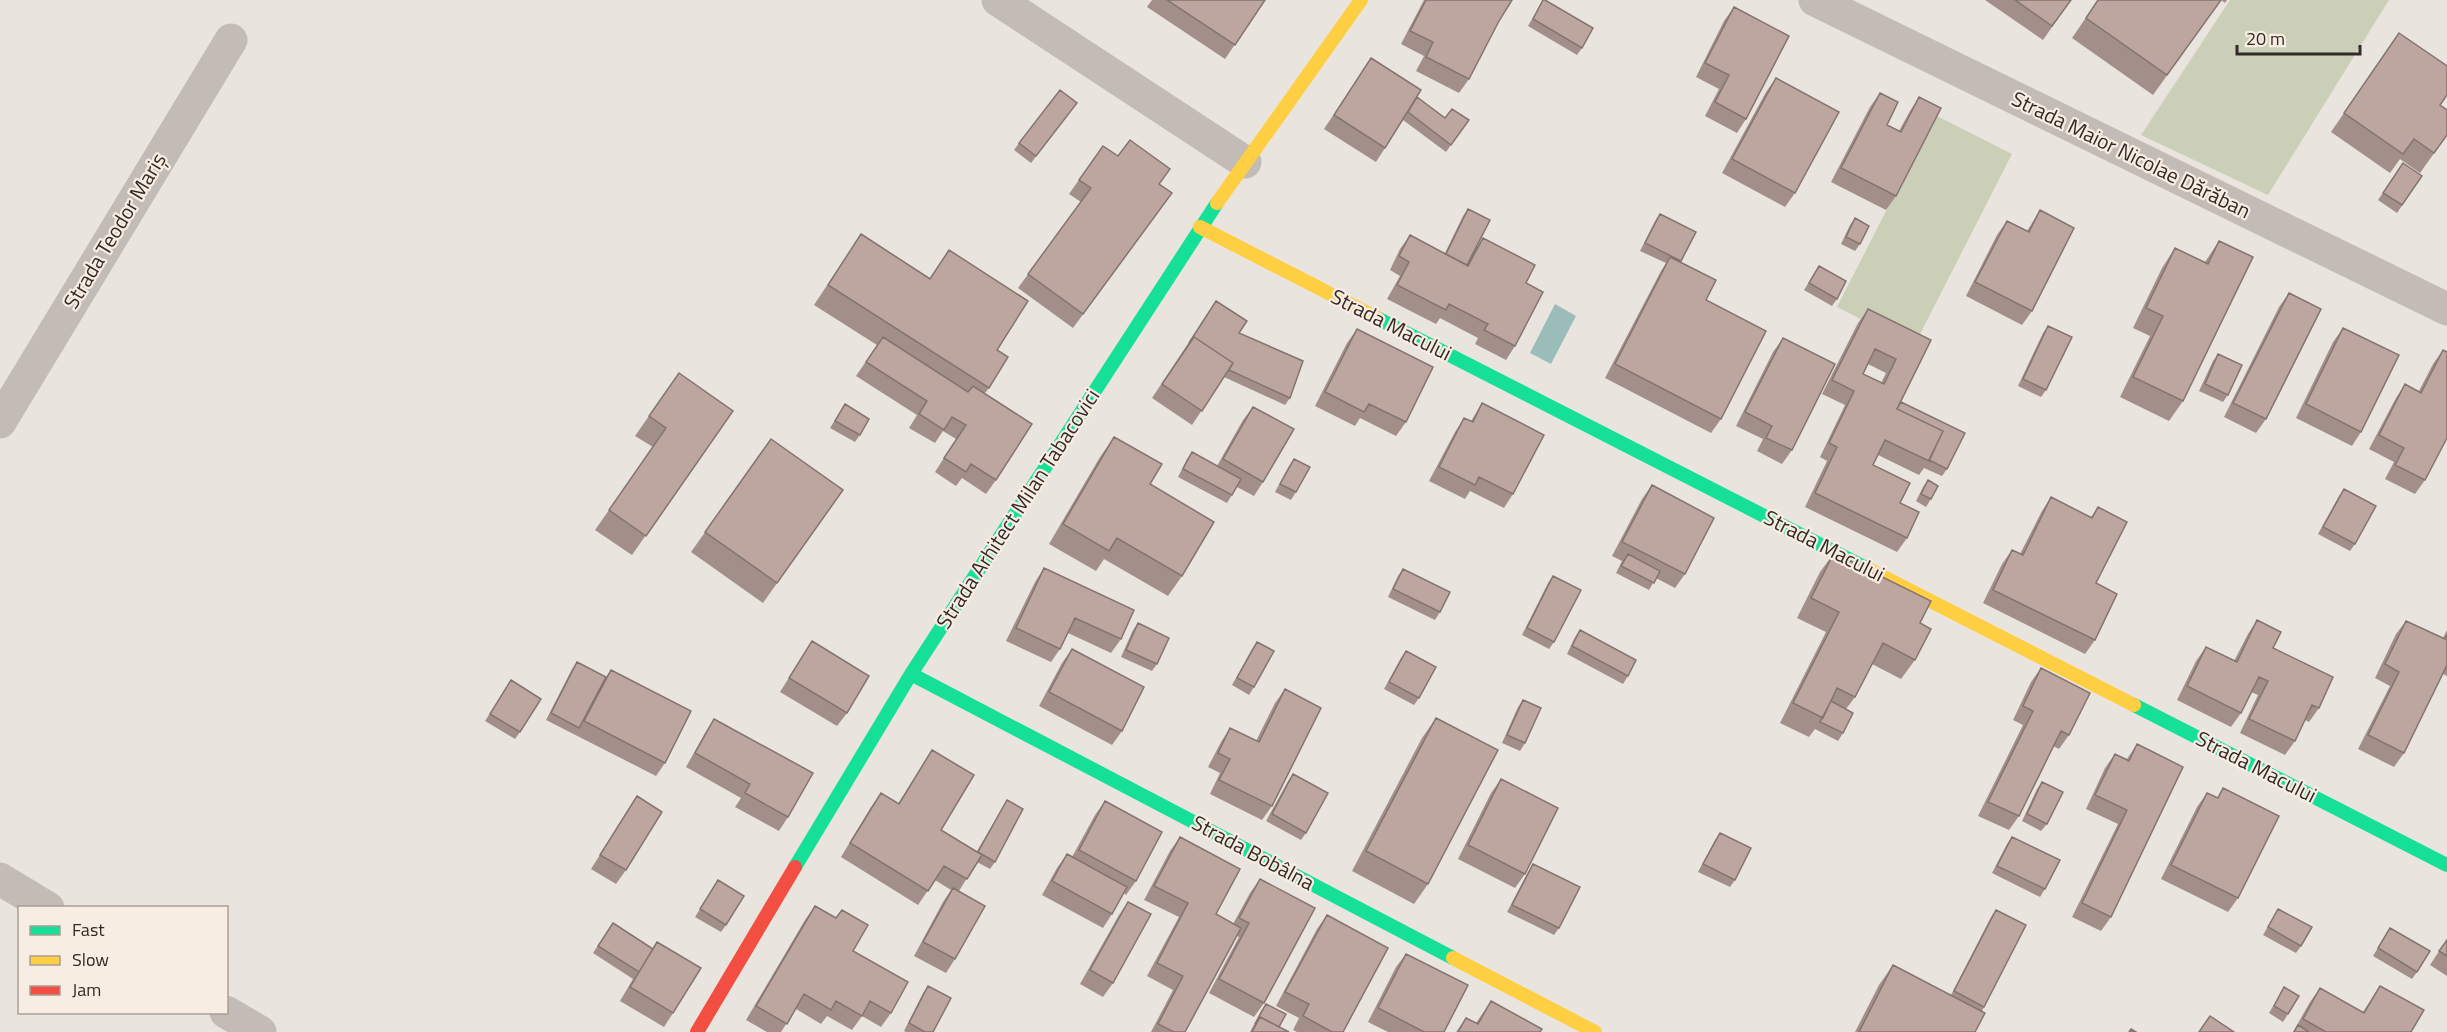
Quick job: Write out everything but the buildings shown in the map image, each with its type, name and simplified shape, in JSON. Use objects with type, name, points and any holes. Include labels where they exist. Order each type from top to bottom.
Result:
[{"type":"street","points":[[998,0],[1245,162]]},
{"type":"street","name":"Strada Arhitect Milan Tabacovici","points":[[697,1032],[911,674],[1200,228],[1361,0]]},
{"type":"street","name":"Strada Maior Nicolae Dărăban","points":[[1815,0],[2447,309]]},
{"type":"street","name":"Strada Teodor Mariș","points":[[0,422],[231,40]]},
{"type":"street","name":"Strada Macului","points":[[1200,228],[2447,865]]},
{"type":"street","name":"Strada Bobâlna","points":[[911,674],[1595,1032]]},
{"type":"street","points":[[0,879],[45,906]]},
{"type":"street","points":[[228,1013],[260,1032]]},
{"type":"green space","points":[[2230,0],[2389,0],[2268,195],[2141,135]]},
{"type":"green space","points":[[1935,115],[2012,154],[1914,346],[1837,307]]},
{"type":"water","points":[[1555,304],[1576,316],[1551,364],[1530,353]]},
{"type":"traffic: fast","points":[[795,867],[911,674],[1217,203]]},
{"type":"traffic: fast","points":[[1377,318],[1868,569]]},
{"type":"traffic: fast","points":[[911,674],[1453,958]]},
{"type":"traffic: fast","points":[[2134,705],[2447,865]]},
{"type":"traffic: slow","points":[[1217,203],[1361,0]]},
{"type":"traffic: slow","points":[[1200,227],[1377,318]]},
{"type":"traffic: slow","points":[[1868,569],[2134,705]]},
{"type":"traffic: slow","points":[[1453,958],[1595,1032]]},
{"type":"traffic: jam","points":[[697,1032],[795,867]]}]
